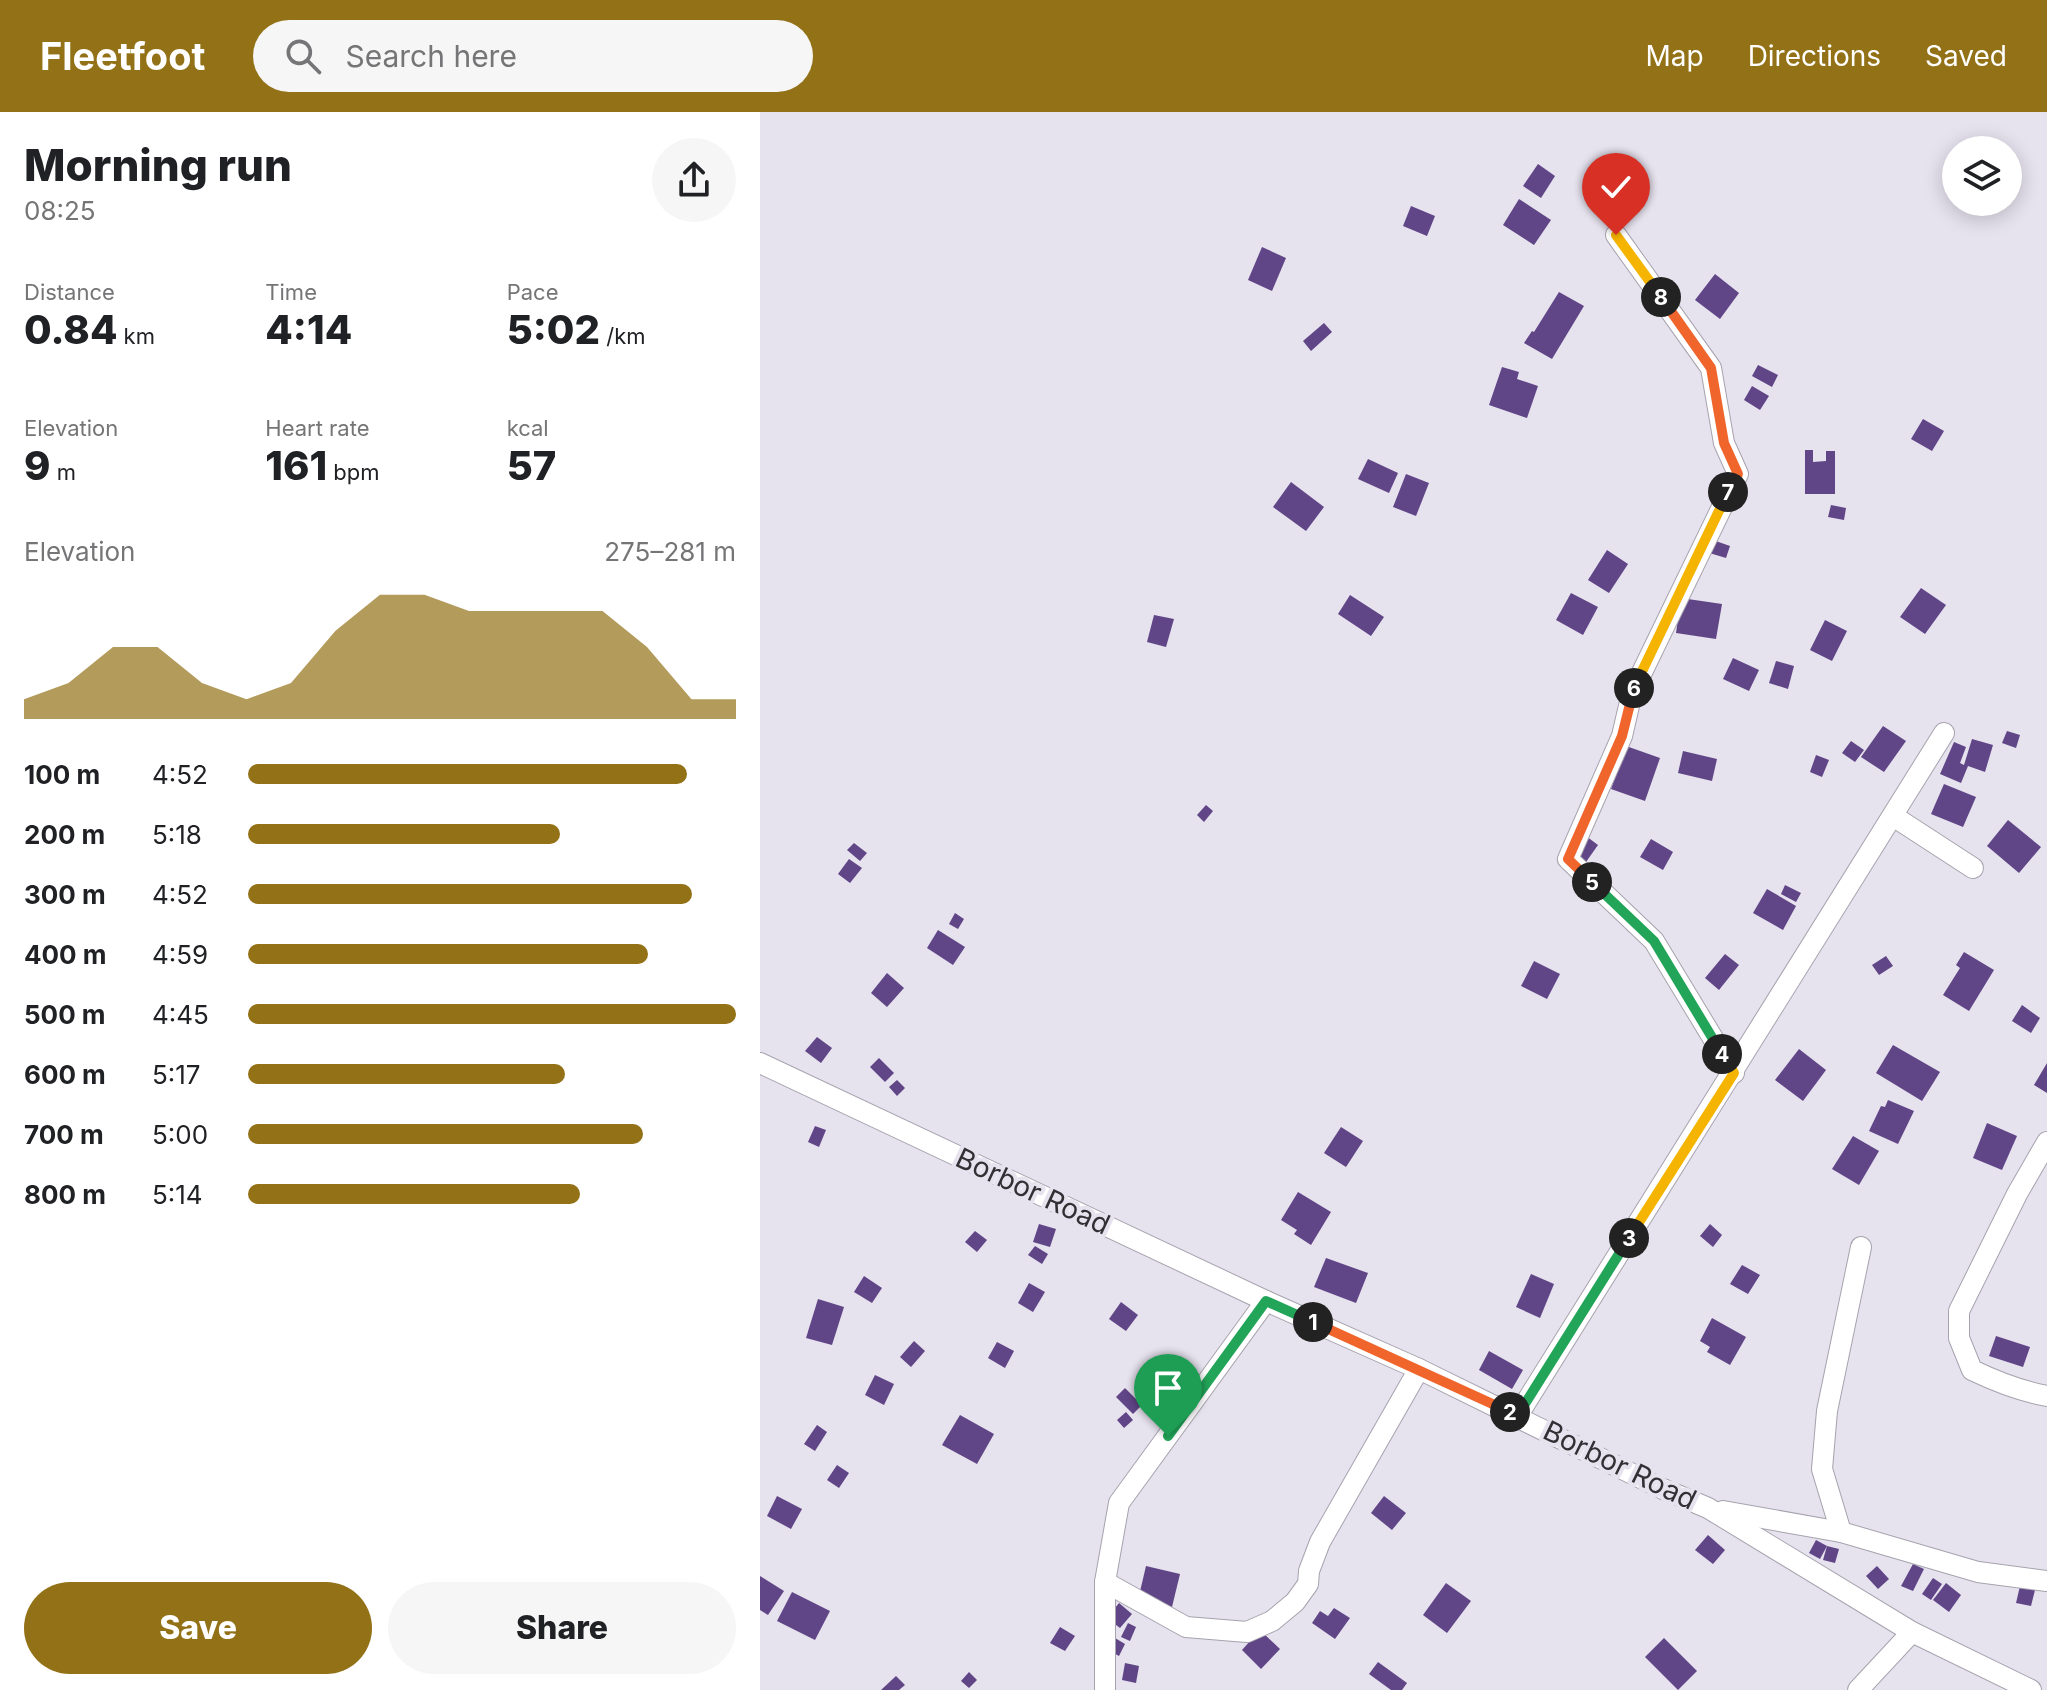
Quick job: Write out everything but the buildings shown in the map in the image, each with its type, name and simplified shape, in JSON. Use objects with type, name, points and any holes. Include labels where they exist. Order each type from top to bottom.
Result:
[{"type":"street","points":[[1616,235],[1711,368],[1724,443],[1738,474],[1632,693],[1622,736],[1568,859],[1654,941],[1734,1073]]},
{"type":"street","points":[[1518,1415],[1944,733]]},
{"type":"street","points":[[1893,816],[1973,868]]},
{"type":"street","name":"Borbor Road","points":[[760,1063],[1266,1301],[1518,1415],[1663,1489],[1708,1508],[1912,1632],[2031,1690]]},
{"type":"street","points":[[2047,1142],[2017,1194],[1959,1311],[1959,1338],[1972,1370],[1997,1382],[2047,1396]]},
{"type":"street","points":[[1841,1532],[1822,1469],[1827,1411],[1861,1247]]},
{"type":"street","points":[[1105,1690],[1105,1582],[1119,1503],[1266,1301]]},
{"type":"street","points":[[1105,1582],[1186,1627],[1247,1632],[1272,1621],[1295,1602],[1308,1584],[1309,1571],[1320,1542],[1419,1369]]},
{"type":"street","points":[[1708,1508],[1841,1532],[1978,1572],[2047,1581]]},
{"type":"street","points":[[1858,1690],[1912,1632]]},
{"type":"route","points":[[1168,1436],[1266,1301],[1518,1415],[1734,1073],[1654,941],[1568,859],[1622,736],[1632,693],[1738,474],[1724,443],[1711,368],[1616,235]]}]
